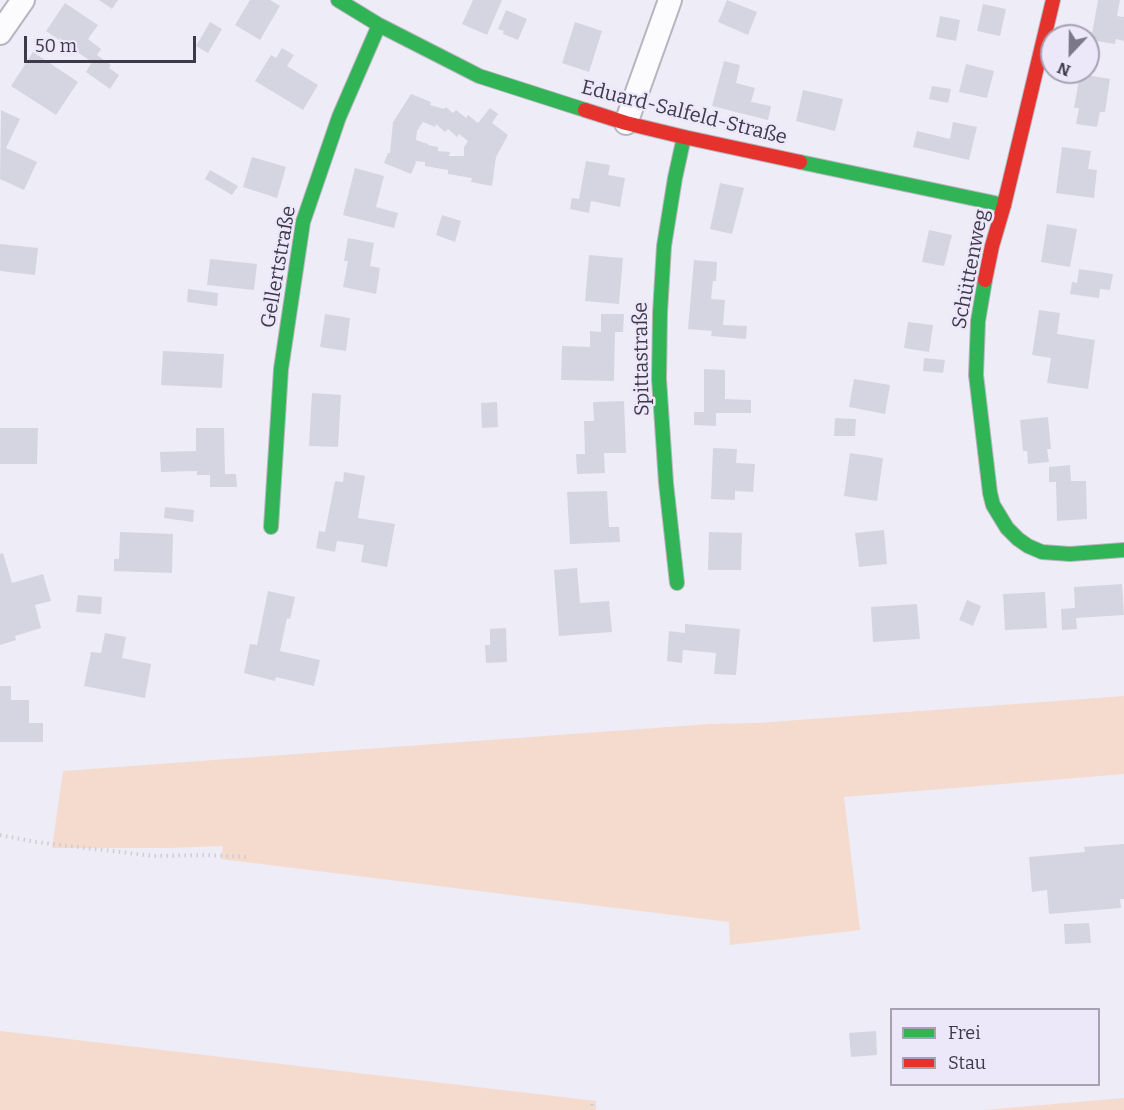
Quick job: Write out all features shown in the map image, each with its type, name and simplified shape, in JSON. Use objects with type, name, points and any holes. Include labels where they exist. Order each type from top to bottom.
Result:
[{"type":"street","points":[[0,33],[24,0]]},
{"type":"street","name":"Eduard-Salfeld-Straße","points":[[338,0],[379,26],[479,76],[626,123],[1004,205]]},
{"type":"street","points":[[626,123],[670,0]]},
{"type":"street","name":"Schüttenweg","points":[[1053,0],[992,246],[978,321],[976,375],[990,493],[993,506],[1007,528],[1023,542],[1042,552],[1070,554],[1124,550]]},
{"type":"street","name":"Gellertstraße","points":[[272,527],[281,369],[303,222],[339,117],[379,26]]},
{"type":"street","name":"Spittastraße","points":[[677,583],[666,483],[660,391],[660,313],[664,246],[684,136]]},
{"type":"path","points":[[0,836],[154,856],[249,857]]},
{"type":"path","points":[[592,1104],[592,1110]]},
{"type":"shaded area","points":[[1124,696],[1124,774],[844,797],[860,930],[730,945],[729,922],[221,859],[223,846],[52,848],[63,771]]},
{"type":"shaded area","points":[[0,1031],[596,1101],[596,1110],[0,1110]]},
{"type":"shaded area","points":[[1124,1098],[1124,1110],[984,1110]]},
{"type":"building","points":[[99,0],[118,0],[112,9]]},
{"type":"building","points":[[250,0],[270,0],[280,6],[260,40],[235,25]]},
{"type":"building","points":[[473,0],[502,0],[487,35],[462,24]]},
{"type":"building","points":[[727,0],[757,12],[748,35],[718,22]]},
{"type":"building","points":[[1098,0],[1120,0],[1117,16],[1124,17],[1124,41],[1116,39],[1115,44],[1100,42],[1100,24],[1094,24]]},
{"type":"building","points":[[65,3],[98,25],[88,39],[101,49],[97,55],[111,65],[109,68],[119,75],[110,89],[86,72],[92,62],[46,31]]},
{"type":"building","points":[[983,4],[1006,9],[1000,36],[977,31]]},
{"type":"building","points":[[506,10],[527,19],[518,40],[503,34],[504,31],[498,29]]},
{"type":"building","points":[[940,16],[960,20],[956,41],[936,37]]},
{"type":"building","points":[[210,22],[222,29],[208,53],[196,46]]},
{"type":"building","points":[[575,22],[602,31],[589,72],[562,63]]},
{"type":"building","points":[[282,48],[294,55],[287,66],[318,85],[303,110],[255,81],[271,55],[276,58]]},
{"type":"building","points":[[33,52],[78,82],[56,115],[11,86]]},
{"type":"building","points":[[724,61],[740,65],[736,83],[755,88],[751,102],[771,106],[768,120],[712,106]]},
{"type":"building","points":[[966,64],[994,71],[987,98],[959,92]]},
{"type":"building","points":[[1100,77],[1110,79],[1105,112],[1100,112],[1097,127],[1076,124],[1079,108],[1074,108],[1078,84],[1100,84]]},
{"type":"building","points":[[932,86],[951,89],[948,103],[929,99]]},
{"type":"building","points":[[803,90],[843,99],[835,131],[796,121]]},
{"type":"building","points":[[411,94],[431,102],[430,105],[444,109],[446,107],[453,113],[456,110],[466,118],[468,115],[478,123],[490,108],[498,114],[492,123],[508,135],[496,157],[492,186],[471,182],[472,178],[448,174],[448,170],[425,166],[425,162],[415,161],[411,174],[384,163],[390,153],[393,122]],"holes":[[[423,122],[435,127],[436,124],[445,132],[448,129],[457,137],[459,134],[468,141],[464,147],[464,156],[449,156],[450,152],[438,151],[438,147],[416,140],[417,131]]]},
{"type":"building","points":[[1,110],[20,119],[6,148],[37,162],[24,190],[0,179]]},
{"type":"building","points":[[953,122],[977,127],[969,160],[913,147],[917,131],[950,139]]},
{"type":"building","points":[[1062,147],[1091,151],[1088,169],[1097,170],[1094,198],[1056,193]]},
{"type":"building","points":[[252,157],[286,167],[277,198],[243,187]]},
{"type":"building","points":[[586,161],[610,165],[608,175],[625,178],[620,207],[591,201],[589,213],[570,209],[572,198],[579,199]]},
{"type":"building","points":[[355,168],[384,176],[376,207],[398,213],[394,228],[343,215]]},
{"type":"building","points":[[210,170],[238,186],[232,195],[205,179]]},
{"type":"building","points":[[720,183],[744,188],[732,234],[710,229]]},
{"type":"building","points":[[442,215],[461,221],[455,242],[436,235]]},
{"type":"building","points":[[1047,224],[1077,229],[1070,267],[1041,262]]},
{"type":"building","points":[[929,230],[952,235],[944,266],[922,262]]},
{"type":"building","points":[[348,238],[374,243],[370,266],[380,268],[376,294],[343,287],[348,261],[344,261]]},
{"type":"building","points":[[0,244],[38,248],[35,275],[0,271]]},
{"type":"building","points":[[589,255],[623,258],[619,304],[585,301]]},
{"type":"building","points":[[210,259],[257,264],[254,290],[207,285]]},
{"type":"building","points":[[694,260],[717,262],[716,281],[713,281],[711,299],[725,300],[723,325],[747,326],[746,339],[711,336],[712,331],[688,329]]},
{"type":"building","points":[[1079,269],[1113,274],[1110,290],[1100,289],[1099,298],[1070,294],[1072,282],[1077,283]]},
{"type":"building","points":[[188,289],[218,293],[217,306],[187,302]]},
{"type":"building","points":[[1039,310],[1060,313],[1057,334],[1095,340],[1088,389],[1047,383],[1051,358],[1032,355]]},
{"type":"building","points":[[325,314],[350,318],[346,351],[320,347]]},
{"type":"building","points":[[601,314],[624,314],[623,332],[615,332],[614,381],[561,380],[562,346],[590,347],[590,331],[601,332]]},
{"type":"building","points":[[908,322],[933,325],[929,352],[904,348]]},
{"type":"building","points":[[163,351],[224,354],[222,388],[161,385]]},
{"type":"building","points":[[924,358],[945,360],[943,373],[923,371]]},
{"type":"building","points":[[704,369],[725,370],[725,399],[751,400],[751,413],[716,413],[716,426],[694,425],[694,412],[704,412]]},
{"type":"building","points":[[854,379],[890,385],[885,414],[849,407]]},
{"type":"building","points":[[312,393],[341,395],[338,447],[309,446]]},
{"type":"building","points":[[624,401],[626,453],[604,453],[605,473],[577,474],[576,454],[585,454],[584,421],[594,421],[593,402]]},
{"type":"building","points":[[497,402],[498,427],[482,428],[481,403]]},
{"type":"building","points":[[1048,417],[1051,449],[1047,449],[1049,462],[1028,464],[1027,451],[1023,451],[1020,420]]},
{"type":"building","points":[[835,418],[856,419],[855,436],[834,436]]},
{"type":"building","points":[[0,428],[38,428],[37,464],[0,464]]},
{"type":"building","points":[[196,428],[224,428],[225,474],[236,474],[237,487],[210,487],[210,475],[197,475],[197,471],[161,472],[160,452],[196,451]]},
{"type":"building","points":[[713,448],[737,449],[736,463],[755,464],[753,492],[735,491],[735,500],[711,499]]},
{"type":"building","points":[[850,453],[883,458],[877,501],[844,496]]},
{"type":"building","points":[[1070,465],[1071,481],[1086,481],[1087,519],[1057,521],[1056,482],[1049,482],[1049,467]]},
{"type":"building","points":[[344,472],[365,476],[358,518],[395,524],[387,567],[361,562],[364,545],[337,541],[335,552],[316,548],[319,531],[325,532],[335,481],[343,482]]},
{"type":"building","points":[[607,491],[609,527],[619,527],[620,542],[570,544],[567,492]]},
{"type":"building","points":[[165,507],[194,510],[193,522],[164,518]]},
{"type":"building","points":[[884,530],[887,564],[859,567],[855,533]]},
{"type":"building","points":[[120,532],[173,534],[172,573],[114,571],[114,559],[119,559]]},
{"type":"building","points":[[709,532],[742,533],[741,570],[708,570]]},
{"type":"building","points":[[3,553],[12,583],[43,574],[51,601],[35,605],[41,628],[15,636],[16,640],[0,645],[0,554]]},
{"type":"building","points":[[577,568],[580,603],[609,601],[612,632],[559,636],[554,570]]},
{"type":"building","points":[[1122,584],[1124,615],[1076,618],[1077,629],[1062,630],[1061,609],[1075,608],[1074,587]]},
{"type":"building","points":[[268,591],[295,597],[290,619],[287,618],[280,651],[320,660],[314,686],[276,677],[275,681],[244,673],[250,644],[257,645]]},
{"type":"building","points":[[1045,592],[1047,628],[1005,630],[1003,594]]},
{"type":"building","points":[[78,595],[102,597],[101,614],[76,612]]},
{"type":"building","points":[[967,600],[981,606],[973,626],[959,620]]},
{"type":"building","points":[[917,604],[920,639],[873,642],[871,607]]},
{"type":"building","points":[[685,624],[740,629],[736,675],[714,674],[716,653],[683,650],[682,663],[667,661],[669,631],[685,633]]},
{"type":"building","points":[[506,628],[507,662],[486,663],[485,645],[490,645],[490,629]]},
{"type":"building","points":[[105,633],[126,637],[122,658],[151,664],[145,698],[84,686],[91,652],[101,653]]},
{"type":"building","points":[[0,686],[11,686],[11,700],[29,700],[29,723],[43,723],[43,742],[0,742]]},
{"type":"building","points":[[1124,844],[1124,899],[1120,899],[1121,908],[1049,914],[1047,890],[1032,892],[1029,857],[1085,852],[1084,847]]},
{"type":"building","points":[[1089,923],[1091,943],[1065,944],[1064,924]]},
{"type":"building","points":[[876,1031],[877,1055],[851,1057],[849,1033]]},
{"type":"traffic: fast","points":[[338,0],[379,25],[479,76],[585,110]]},
{"type":"traffic: fast","points":[[271,527],[281,369],[303,222],[339,117],[379,25]]},
{"type":"traffic: fast","points":[[677,583],[666,483],[659,379],[660,313],[664,246],[684,137]]},
{"type":"traffic: fast","points":[[800,162],[1004,205]]},
{"type":"traffic: fast","points":[[985,280],[978,321],[976,375],[993,505],[1007,528],[1018,539],[1042,552],[1070,554],[1124,550]]},
{"type":"traffic: jam","points":[[985,280],[1053,0]]},
{"type":"traffic: jam","points":[[585,110],[626,123],[800,162]]}]
